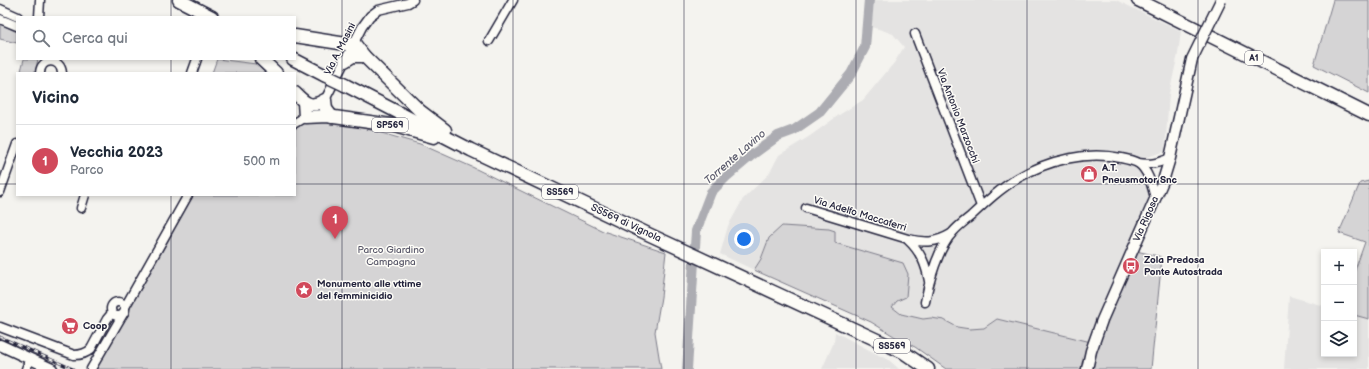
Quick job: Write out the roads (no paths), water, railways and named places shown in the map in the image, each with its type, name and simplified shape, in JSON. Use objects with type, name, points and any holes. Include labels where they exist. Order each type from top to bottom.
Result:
[{"type":"highway","points":[[179,0],[210,16]]},
{"type":"highway","name":"A1","points":[[1138,0],[1369,116]]},
{"type":"highway","name":"A1","points":[[1156,0],[1369,107]]},
{"type":"highway","points":[[296,36],[346,44],[354,43]]},
{"type":"highway","points":[[338,42],[345,52],[345,61]]},
{"type":"highway","name":"SP569","points":[[354,43],[364,56],[420,111],[471,150]]},
{"type":"highway","points":[[345,61],[353,56],[364,56]]},
{"type":"highway","points":[[262,60],[275,72]]},
{"type":"highway","name":"SS569 di Vignola","points":[[295,60],[471,150],[903,352],[928,369]]},
{"type":"highway","points":[[296,93],[304,102],[315,104],[325,100],[326,109],[332,117]]},
{"type":"highway","points":[[300,120],[304,102]]},
{"type":"highway","name":"SP569","points":[[300,120],[332,117],[391,125],[433,136],[471,150]]},
{"type":"highway","name":"SS569 di Vignola","points":[[853,329],[906,359],[918,369]]},
{"type":"main road","name":"Via Rigosa","points":[[1086,369],[1102,320],[1155,198],[1170,158],[1192,59],[1221,0]]},
{"type":"main road","points":[[0,345],[28,364],[52,369]]},
{"type":"street","points":[[39,16],[40,0]]},
{"type":"street","name":"Via A. Masini","points":[[300,120],[325,100],[362,27],[370,16],[378,10],[408,3],[413,0]]},
{"type":"street","points":[[489,41],[513,0]]},
{"type":"street","points":[[0,9],[16,16]]},
{"type":"street","points":[[0,19],[16,26]]},
{"type":"street","name":"Via Antonio Marzocchi","points":[[915,34],[981,206]]},
{"type":"street","points":[[192,72],[197,60]]},
{"type":"street","points":[[41,66],[47,61],[54,61],[60,66],[62,72]]},
{"type":"street","points":[[0,192],[16,147]]},
{"type":"street","points":[[925,302],[929,282],[940,254],[952,233],[981,206],[1019,178],[1045,165],[1062,160],[1093,155],[1108,156],[1150,165],[1170,158]]},
{"type":"street","points":[[1138,163],[1146,172],[1155,198]]},
{"type":"street","points":[[81,208],[85,196]]},
{"type":"street","points":[[91,369],[187,196]]},
{"type":"street","name":"Via Adelfo Maccaferri","points":[[806,208],[908,239],[923,242],[945,238],[952,233]]},
{"type":"street","name":"Via Adelfo Maccaferri","points":[[908,239],[915,246],[922,257],[929,282]]},
{"type":"street","points":[[0,327],[74,355],[80,355],[91,349],[107,319],[112,313],[111,307],[114,302],[122,302],[124,310]]},
{"type":"street","points":[[112,313],[116,316],[124,310]]},
{"type":"waterway","name":"Torrente Lavino","points":[[687,369],[696,231],[711,192],[752,155],[778,136],[794,130],[820,112],[851,74],[865,47],[869,0]]},
{"type":"railway","points":[[0,337],[73,369]]},
{"type":"place","name":"A.T. Pneusmotor Snc","points":[[1089,174]]},
{"type":"place","name":"Vecchia 2023","points":[[335,239]]},
{"type":"place","name":"Zola Predosa Ponte Autostrada","points":[[1131,266]]},
{"type":"place","name":"Monumento alle vttime del femminicidio","points":[[304,290]]},
{"type":"place","name":"Coop","points":[[70,326]]},
{"type":"park label","name":"Parco Giardino Campagna","points":[[391,256]]}]
